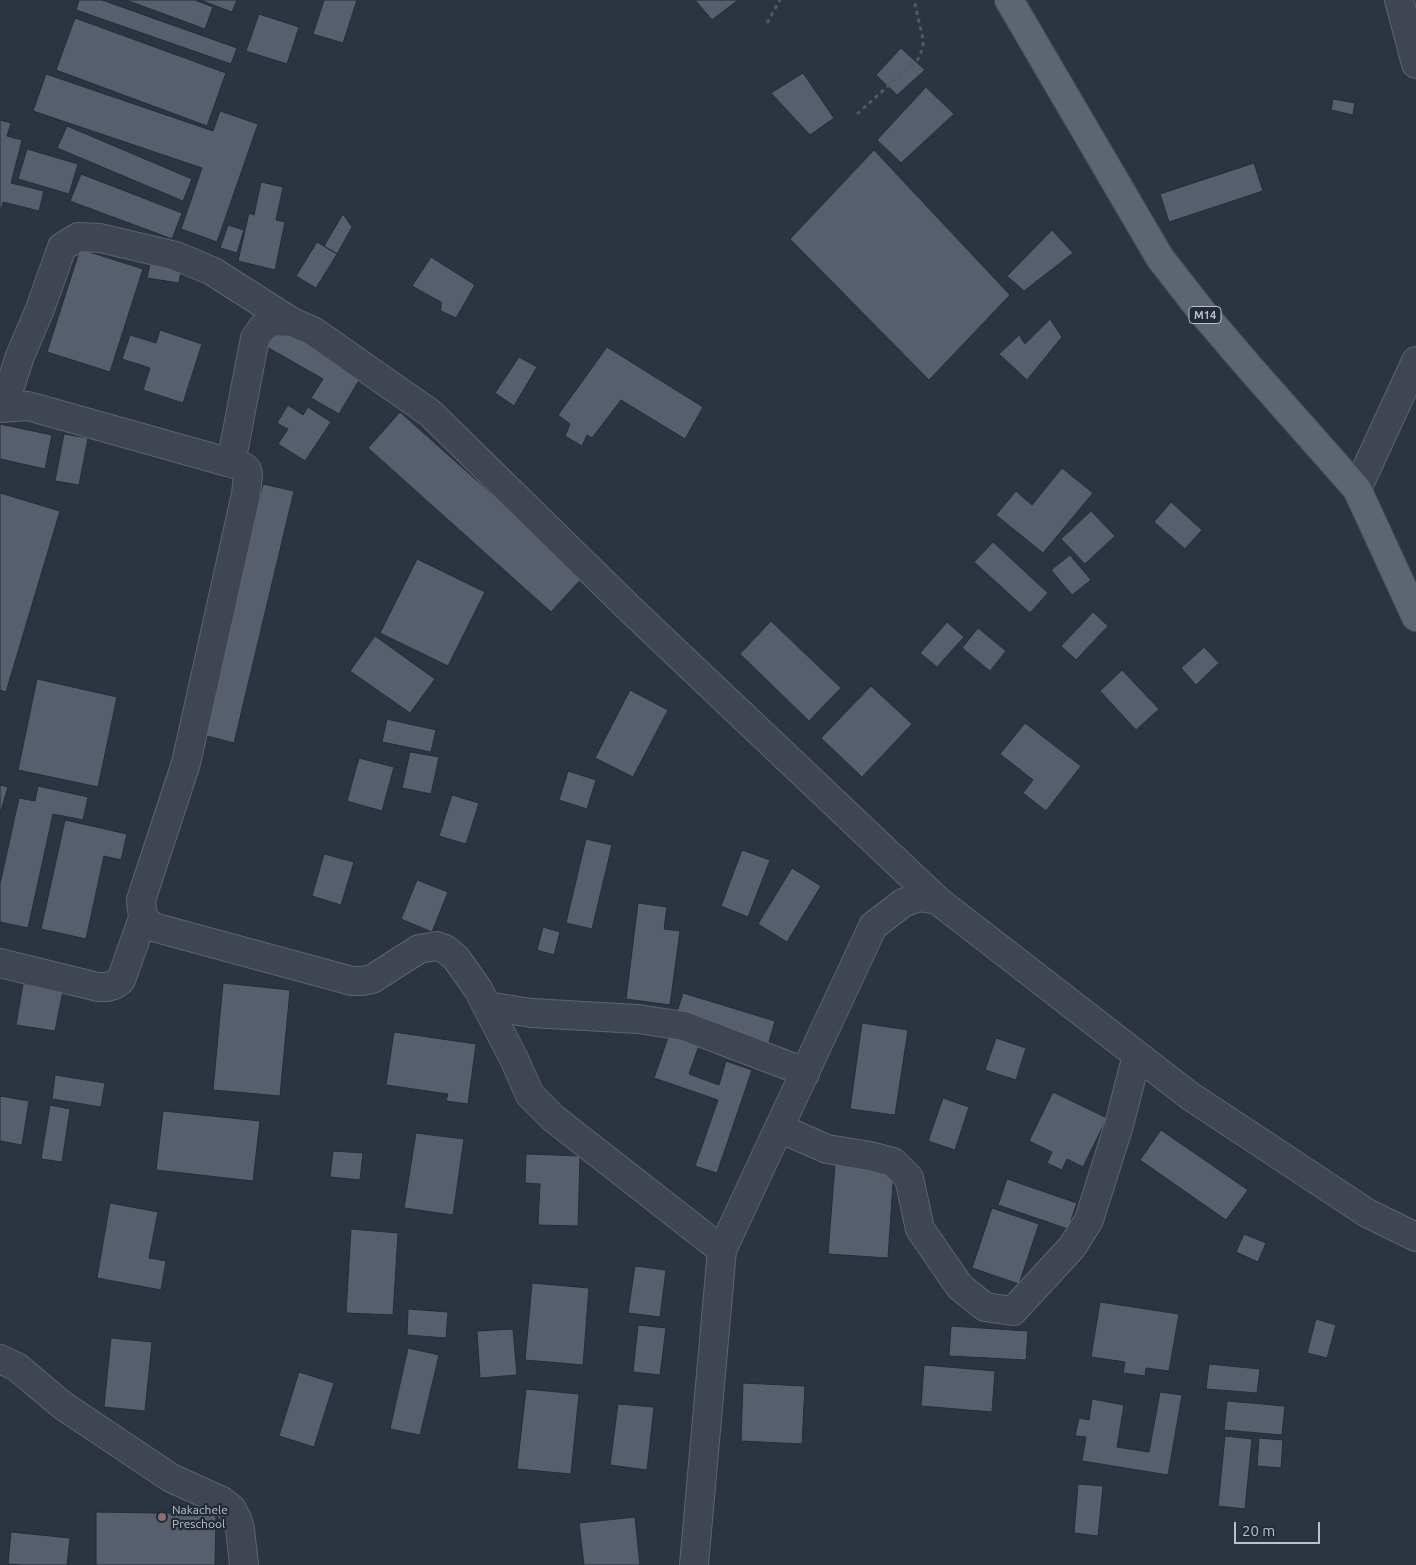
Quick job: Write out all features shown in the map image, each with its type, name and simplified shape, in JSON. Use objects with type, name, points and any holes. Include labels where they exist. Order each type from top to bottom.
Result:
[{"type":"main road","name":"M14","points":[[1009,0],[1160,258],[1203,314],[1357,488],[1412,600]]},
{"type":"street","points":[[1400,0],[1416,64]]},
{"type":"street","points":[[0,963],[98,987],[114,985],[121,980],[143,918],[142,900],[186,763],[246,494],[248,475],[244,467],[28,406],[2,408],[62,247],[78,236],[100,238],[176,256],[212,271],[292,322],[313,331],[430,413],[629,608],[937,900],[1190,1096],[1367,1214],[1416,1237]]},
{"type":"street","points":[[231,463],[255,338],[263,327],[274,321],[292,322]]},
{"type":"street","points":[[1357,488],[1416,361]]},
{"type":"street","points":[[694,1565],[722,1250],[874,926],[903,903],[919,897],[937,900]]},
{"type":"street","points":[[143,918],[153,926],[352,981],[372,978],[419,949],[437,946],[445,949],[456,958],[478,989],[530,1095],[553,1118],[722,1250]]},
{"type":"street","points":[[487,1006],[530,1013],[638,1019],[684,1026],[797,1069],[805,1074]]},
{"type":"street","points":[[779,1128],[827,1149],[893,1162],[909,1178],[920,1229],[960,1287],[985,1307],[1012,1311],[1072,1246],[1089,1220],[1138,1055]]},
{"type":"street","points":[[0,1359],[17,1368],[62,1405],[170,1478],[222,1501],[231,1508],[240,1529],[244,1565]]},
{"type":"path","points":[[767,23],[780,0]]},
{"type":"path","points":[[857,114],[918,60],[923,48],[923,39],[914,0]]},
{"type":"building","points":[[79,0],[102,0],[237,48],[231,64],[76,10]]},
{"type":"building","points":[[126,0],[195,0],[213,7],[205,29]]},
{"type":"building","points":[[200,0],[237,0],[232,12]]},
{"type":"building","points":[[324,0],[357,0],[343,43],[313,34]]},
{"type":"building","points":[[695,0],[738,0],[712,20]]},
{"type":"building","points":[[259,14],[299,27],[287,64],[246,51]]},
{"type":"building","points":[[75,18],[226,73],[207,126],[56,70]]},
{"type":"building","points":[[901,48],[925,70],[897,95],[876,75]]},
{"type":"building","points":[[803,73],[834,118],[810,135],[771,93]]},
{"type":"building","points":[[46,74],[213,131],[220,111],[258,124],[217,242],[181,229],[202,168],[33,111]]},
{"type":"building","points":[[926,87],[954,114],[901,163],[877,140]]},
{"type":"building","points":[[1333,99],[1355,103],[1353,115],[1331,110]]},
{"type":"building","points":[[0,120],[11,123],[7,136],[22,140],[11,183],[44,191],[39,211],[3,202],[0,210]]},
{"type":"building","points":[[67,126],[192,179],[183,201],[57,148]]},
{"type":"building","points":[[27,149],[78,164],[69,194],[18,179]]},
{"type":"building","points":[[874,150],[1010,295],[929,380],[790,239]]},
{"type":"building","points":[[1254,163],[1263,191],[1169,222],[1160,194]]},
{"type":"building","points":[[81,174],[182,213],[172,239],[70,201]]},
{"type":"building","points":[[261,182],[283,187],[276,220],[285,222],[275,270],[238,261],[249,213],[254,215]]},
{"type":"building","points":[[343,214],[352,227],[337,254],[324,246]]},
{"type":"building","points":[[228,225],[244,230],[237,253],[220,248]]},
{"type":"building","points":[[1052,230],[1073,253],[1024,291],[1007,276]]},
{"type":"building","points":[[317,242],[337,254],[316,288],[296,276]]},
{"type":"building","points":[[80,249],[143,269],[110,372],[47,352]]},
{"type":"building","points":[[431,257],[475,285],[456,318],[441,311],[441,302],[412,286]]},
{"type":"building","points":[[151,259],[182,264],[179,283],[147,278]]},
{"type":"building","points":[[1050,319],[1062,337],[1027,380],[999,354],[1019,335],[1025,344]]},
{"type":"building","points":[[281,324],[364,372],[339,414],[311,398],[323,379],[267,347]]},
{"type":"building","points":[[160,330],[202,344],[183,403],[143,390],[150,368],[122,359],[130,335],[156,343]]},
{"type":"building","points":[[607,347],[703,407],[685,439],[621,400],[592,438],[587,435],[582,446],[565,436],[570,424],[558,415]]},
{"type":"building","points":[[519,357],[537,367],[514,406],[495,393]]},
{"type":"building","points":[[288,405],[303,415],[308,407],[331,422],[305,461],[278,444],[288,429],[277,423]]},
{"type":"building","points":[[400,412],[584,576],[551,612],[368,448]]},
{"type":"building","points":[[0,424],[52,435],[45,469],[0,459]]},
{"type":"building","points":[[64,434],[88,438],[79,485],[55,481]]},
{"type":"building","points":[[1062,468],[1093,493],[1043,553],[996,515],[1016,491],[1032,505]]},
{"type":"building","points":[[263,484],[294,491],[234,743],[203,735]]},
{"type":"building","points":[[0,493],[60,511],[6,692],[0,690]]},
{"type":"building","points":[[1171,502],[1202,530],[1185,549],[1154,522]]},
{"type":"building","points":[[1091,511],[1115,536],[1085,564],[1061,539]]},
{"type":"building","points":[[993,542],[1048,593],[1030,613],[974,562]]},
{"type":"building","points":[[1070,555],[1091,580],[1072,595],[1051,570]]},
{"type":"building","points":[[417,559],[485,592],[448,666],[380,633]]},
{"type":"building","points":[[1093,612],[1108,626],[1076,660],[1061,646]]},
{"type":"building","points":[[771,621],[841,688],[809,721],[740,654]]},
{"type":"building","points":[[947,622],[964,637],[937,667],[920,653]]},
{"type":"building","points":[[978,628],[1006,651],[990,671],[962,648]]},
{"type":"building","points":[[375,636],[435,679],[410,713],[350,671]]},
{"type":"building","points":[[1204,647],[1219,663],[1196,685],[1181,668]]},
{"type":"building","points":[[1122,670],[1159,709],[1136,730],[1100,691]]},
{"type":"building","points":[[37,679],[117,697],[98,787],[18,770]]},
{"type":"building","points":[[871,686],[912,724],[862,777],[821,738]]},
{"type":"building","points":[[630,690],[668,710],[633,777],[595,758]]},
{"type":"building","points":[[387,719],[436,730],[431,752],[382,742]]},
{"type":"building","points":[[1025,723],[1081,766],[1046,811],[1023,793],[1033,780],[1000,754]]},
{"type":"building","points":[[410,752],[439,757],[431,794],[402,788]]},
{"type":"building","points":[[359,758],[394,767],[382,811],[347,801]]},
{"type":"building","points":[[568,771],[596,780],[587,809],[559,800]]},
{"type":"building","points":[[0,785],[8,787],[0,814]]},
{"type":"building","points":[[38,786],[88,797],[83,820],[53,814],[28,928],[0,922],[0,884],[19,798],[35,801]]},
{"type":"building","points":[[452,795],[479,803],[466,844],[439,836]]},
{"type":"building","points":[[65,820],[127,834],[121,860],[104,856],[86,939],[41,929]]},
{"type":"building","points":[[586,839],[612,845],[592,929],[566,923]]},
{"type":"building","points":[[742,850],[770,860],[748,917],[721,906]]},
{"type":"building","points":[[324,854],[354,862],[341,905],[312,896]]},
{"type":"building","points":[[792,868],[821,886],[787,942],[758,924]]},
{"type":"building","points":[[417,880],[448,892],[432,932],[401,919]]},
{"type":"building","points":[[638,903],[667,907],[664,929],[680,931],[670,1005],[626,999]]},
{"type":"building","points":[[543,927],[560,932],[554,955],[537,950]]},
{"type":"building","points":[[223,983],[290,990],[280,1096],[213,1090]]},
{"type":"building","points":[[23,984],[63,991],[55,1031],[16,1025]]},
{"type":"building","points":[[683,993],[775,1021],[768,1046],[675,1018]]},
{"type":"building","points":[[862,1023],[908,1030],[895,1115],[850,1109]]},
{"type":"building","points":[[672,1026],[702,1037],[689,1074],[719,1085],[726,1061],[752,1070],[717,1173],[695,1166],[718,1100],[654,1078]]},
{"type":"building","points":[[394,1032],[476,1044],[468,1104],[446,1101],[448,1094],[386,1085]]},
{"type":"building","points":[[996,1038],[1026,1048],[1016,1080],[985,1070]]},
{"type":"building","points":[[55,1075],[105,1083],[101,1107],[52,1099]]},
{"type":"building","points":[[1053,1092],[1107,1118],[1083,1167],[1067,1159],[1062,1170],[1047,1163],[1052,1152],[1029,1141]]},
{"type":"building","points":[[0,1096],[29,1101],[22,1145],[0,1141]]},
{"type":"building","points":[[943,1098],[969,1107],[955,1150],[928,1141]]},
{"type":"building","points":[[50,1105],[70,1109],[62,1162],[41,1159]]},
{"type":"building","points":[[163,1111],[260,1121],[253,1181],[156,1170]]},
{"type":"building","points":[[1161,1130],[1248,1190],[1226,1220],[1140,1160]]},
{"type":"building","points":[[416,1133],[464,1139],[453,1215],[404,1208]]},
{"type":"building","points":[[333,1151],[363,1153],[360,1180],[330,1177]]},
{"type":"building","points":[[526,1154],[580,1156],[578,1226],[538,1225],[540,1184],[525,1183]]},
{"type":"building","points":[[835,1164],[894,1169],[888,1258],[828,1254]]},
{"type":"building","points":[[1007,1179],[1077,1203],[1068,1229],[998,1205]]},
{"type":"building","points":[[110,1203],[158,1212],[149,1258],[166,1261],[161,1290],[97,1278]]},
{"type":"building","points":[[992,1208],[1039,1224],[1019,1284],[972,1268]]},
{"type":"building","points":[[351,1229],[398,1233],[393,1315],[346,1313]]},
{"type":"building","points":[[1244,1234],[1266,1243],[1258,1262],[1236,1252]]},
{"type":"building","points":[[635,1266],[666,1270],[660,1317],[628,1313]]},
{"type":"building","points":[[532,1283],[589,1288],[583,1365],[525,1360]]},
{"type":"building","points":[[1100,1302],[1179,1314],[1169,1371],[1146,1368],[1145,1376],[1123,1373],[1125,1362],[1091,1357]]},
{"type":"building","points":[[408,1309],[448,1312],[446,1338],[407,1335]]},
{"type":"building","points":[[1316,1319],[1336,1325],[1327,1358],[1307,1353]]},
{"type":"building","points":[[638,1325],[666,1328],[660,1375],[633,1372]]},
{"type":"building","points":[[951,1326],[1028,1331],[1026,1360],[949,1356]]},
{"type":"building","points":[[513,1329],[517,1375],[480,1378],[477,1331]]},
{"type":"building","points":[[111,1338],[152,1342],[145,1411],[104,1407]]},
{"type":"building","points":[[408,1348],[439,1355],[420,1435],[390,1429]]},
{"type":"building","points":[[1209,1364],[1260,1369],[1257,1393],[1206,1389]]},
{"type":"building","points":[[924,1365],[995,1371],[992,1412],[921,1406]]},
{"type":"building","points":[[299,1372],[334,1383],[314,1447],[279,1436]]},
{"type":"building","points":[[743,1383],[805,1386],[802,1444],[741,1441]]},
{"type":"building","points":[[526,1389],[579,1394],[571,1474],[517,1469]]},
{"type":"building","points":[[1160,1392],[1182,1395],[1168,1475],[1082,1461],[1086,1437],[1075,1436],[1079,1418],[1089,1420],[1092,1399],[1124,1405],[1117,1447],[1149,1452]]},
{"type":"building","points":[[1227,1401],[1285,1406],[1282,1435],[1224,1430]]},
{"type":"building","points":[[618,1404],[654,1407],[647,1470],[610,1465]]},
{"type":"building","points":[[1225,1436],[1252,1439],[1245,1509],[1218,1506]]},
{"type":"building","points":[[1259,1438],[1283,1440],[1281,1468],[1257,1466]]},
{"type":"building","points":[[1078,1484],[1103,1486],[1098,1536],[1074,1533]]},
{"type":"building","points":[[96,1512],[216,1514],[215,1565],[96,1565]]},
{"type":"building","points":[[635,1517],[640,1565],[584,1565],[579,1523]]},
{"type":"building","points":[[11,1532],[70,1538],[67,1565],[8,1564]]},
{"type":"place","name":"Nakachele Preschool","points":[[162,1517]]}]
